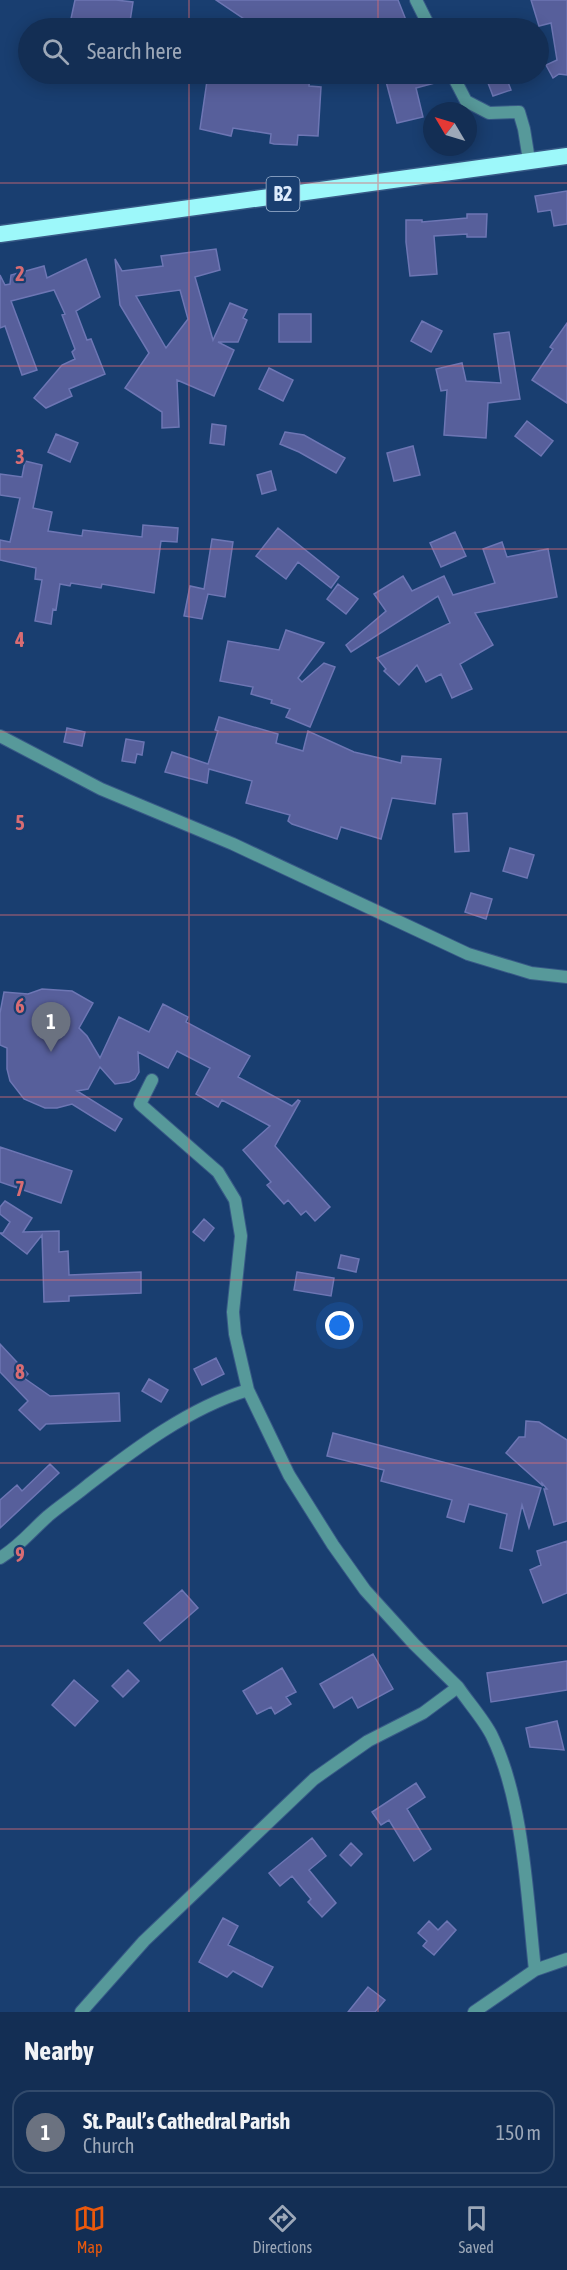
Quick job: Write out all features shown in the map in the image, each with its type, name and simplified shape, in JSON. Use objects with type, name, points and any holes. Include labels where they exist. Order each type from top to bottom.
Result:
[{"type":"highway","name":"B2","points":[[0,234],[567,156]]},
{"type":"street","points":[[416,0],[425,18]]},
{"type":"street","points":[[457,84],[466,101],[489,113],[519,112],[529,160]]},
{"type":"street","points":[[0,736],[101,789],[233,844],[468,954],[531,973],[567,978]]},
{"type":"street","points":[[153,1080],[140,1104],[218,1172],[236,1200],[241,1236],[233,1312],[235,1334],[248,1390],[289,1475],[333,1545],[365,1590],[458,1688],[491,1735],[506,1773],[519,1831],[535,1971]]},
{"type":"street","points":[[0,1558],[18,1547],[48,1516],[140,1446],[188,1416],[224,1398],[248,1390]]},
{"type":"street","points":[[81,2012],[144,1941],[314,1779],[368,1741],[423,1713],[458,1688]]},
{"type":"street","points":[[474,2012],[535,1971],[567,1959]]},
{"type":"building","points":[[75,0],[133,2],[131,18],[71,18]]},
{"type":"building","points":[[216,0],[398,0],[405,18],[243,18]]},
{"type":"building","points":[[531,0],[567,0],[567,75],[559,74],[553,78],[549,71],[549,64],[557,60],[551,23],[549,24],[549,18],[537,18]]},
{"type":"building","points":[[207,84],[309,84],[309,86],[321,87],[318,136],[298,135],[297,145],[270,143],[271,134],[233,128],[231,136],[200,129]]},
{"type":"building","points":[[387,84],[431,84],[416,88],[423,117],[397,123]]},
{"type":"building","points":[[488,84],[509,84],[511,90],[493,96]]},
{"type":"building","points":[[567,191],[567,224],[554,226],[551,210],[538,212],[535,196]]},
{"type":"building","points":[[467,214],[487,214],[486,237],[467,237],[467,234],[434,236],[437,274],[410,276],[406,220],[422,220],[422,222],[467,218]]},
{"type":"building","points":[[216,249],[220,270],[195,277],[213,340],[230,303],[247,310],[243,318],[247,320],[238,342],[218,342],[234,350],[214,396],[177,380],[179,427],[162,428],[162,412],[125,388],[149,353],[120,305],[115,259],[122,271],[163,266],[161,256]],"holes":[[[180,290],[188,319],[166,348],[136,296]]]},
{"type":"building","points":[[86,259],[100,297],[76,311],[87,340],[91,339],[105,374],[69,389],[72,396],[46,408],[34,398],[62,365],[75,359],[72,352],[75,349],[62,315],[65,314],[54,290],[11,301],[37,370],[22,375],[5,326],[0,328],[0,275],[5,285],[10,284],[11,275],[44,266],[47,278]]},
{"type":"building","points":[[279,314],[311,314],[311,342],[279,342]]},
{"type":"building","points":[[422,321],[442,331],[431,352],[411,341]]},
{"type":"building","points":[[567,323],[567,403],[532,380],[553,349],[550,347]]},
{"type":"building","points":[[509,332],[520,399],[488,403],[486,438],[444,435],[447,390],[441,391],[436,369],[462,363],[466,381],[501,383],[494,334]]},
{"type":"building","points":[[269,368],[293,380],[283,401],[259,389]]},
{"type":"building","points":[[527,421],[553,441],[541,456],[515,436]]},
{"type":"building","points":[[212,424],[226,426],[224,445],[210,443]]},
{"type":"building","points":[[285,432],[304,435],[345,458],[336,473],[280,444]]},
{"type":"building","points":[[56,434],[78,443],[70,462],[48,452]]},
{"type":"building","points":[[413,446],[420,475],[394,481],[387,453]]},
{"type":"building","points":[[25,461],[42,465],[33,508],[52,512],[48,531],[82,536],[83,530],[142,537],[143,525],[178,528],[177,542],[161,541],[154,593],[102,584],[101,588],[71,583],[70,586],[60,584],[56,610],[53,609],[51,624],[35,621],[42,580],[35,579],[36,568],[0,560],[0,540],[10,542],[20,498],[0,495],[0,474],[22,477]]},
{"type":"building","points":[[271,471],[276,490],[262,494],[257,475]]},
{"type":"building","points":[[278,528],[339,577],[331,588],[298,562],[286,579],[256,556]]},
{"type":"building","points":[[455,532],[466,556],[441,567],[430,543]]},
{"type":"building","points":[[212,539],[233,542],[225,597],[208,594],[202,619],[184,616],[190,586],[204,589]]},
{"type":"building","points":[[502,542],[507,557],[548,549],[557,597],[475,613],[493,645],[460,664],[472,689],[452,698],[441,674],[426,682],[417,665],[399,685],[384,671],[386,669],[377,658],[450,623],[438,596],[351,652],[346,645],[386,611],[374,594],[403,576],[412,591],[444,576],[453,595],[495,583],[483,549]]},
{"type":"building","points":[[338,584],[358,599],[346,614],[327,599]]},
{"type":"building","points":[[286,630],[324,643],[298,678],[302,682],[324,663],[335,667],[310,727],[286,717],[290,709],[271,703],[272,700],[251,694],[253,687],[220,681],[228,641],[279,650]]},
{"type":"building","points":[[219,717],[278,734],[276,743],[303,751],[308,731],[354,752],[401,763],[402,756],[441,759],[435,804],[392,798],[381,839],[341,827],[337,839],[292,824],[288,821],[290,815],[246,803],[252,781],[209,769],[207,783],[165,772],[172,752],[208,764],[218,731],[215,730]]},
{"type":"building","points":[[67,728],[85,732],[82,746],[64,742]]},
{"type":"building","points":[[126,739],[144,742],[142,755],[137,754],[135,763],[122,761]]},
{"type":"building","points":[[467,813],[469,851],[455,852],[453,814]]},
{"type":"building","points":[[510,848],[534,855],[527,878],[503,871]]},
{"type":"building","points":[[471,893],[492,899],[486,919],[465,912]]},
{"type":"building","points":[[42,989],[72,991],[93,1003],[79,1028],[87,1036],[100,1058],[119,1017],[149,1032],[163,1004],[188,1017],[186,1022],[250,1056],[238,1077],[292,1106],[298,1100],[300,1101],[275,1146],[330,1207],[315,1221],[306,1211],[301,1215],[288,1200],[284,1204],[267,1185],[271,1182],[243,1150],[270,1126],[222,1100],[218,1107],[196,1094],[210,1068],[177,1051],[168,1068],[138,1052],[139,1072],[135,1079],[129,1082],[115,1084],[100,1067],[88,1089],[77,1091],[122,1119],[115,1131],[72,1104],[45,1108],[24,1099],[10,1081],[7,1069],[7,1048],[0,1045],[0,1013],[4,992],[28,994]]},
{"type":"building","points":[[0,1147],[72,1171],[61,1203],[0,1182]]},
{"type":"building","points":[[5,1201],[32,1218],[23,1232],[59,1231],[59,1252],[68,1251],[69,1275],[141,1272],[141,1293],[69,1296],[69,1301],[44,1302],[42,1235],[27,1254],[0,1233],[3,1233],[10,1222],[0,1214],[0,1207]]},
{"type":"building","points":[[204,1219],[214,1228],[204,1241],[193,1232]]},
{"type":"building","points":[[341,1255],[359,1259],[356,1272],[338,1268]]},
{"type":"building","points":[[297,1272],[334,1278],[331,1296],[294,1290]]},
{"type":"building","points":[[0,1344],[28,1374],[24,1378],[50,1396],[119,1393],[120,1421],[46,1424],[40,1430],[19,1410],[28,1401],[0,1372]]},
{"type":"building","points":[[216,1358],[224,1374],[202,1385],[194,1369]]},
{"type":"building","points":[[149,1379],[168,1390],[161,1402],[142,1391]]},
{"type":"building","points":[[526,1421],[539,1422],[567,1440],[567,1521],[554,1525],[544,1489],[547,1489],[506,1453],[519,1437],[525,1437]]},
{"type":"building","points":[[333,1433],[541,1488],[529,1528],[522,1505],[512,1551],[500,1548],[507,1514],[469,1504],[464,1522],[447,1517],[452,1500],[381,1481],[384,1470],[327,1456]]},
{"type":"building","points":[[50,1464],[59,1473],[0,1528],[0,1500],[17,1485],[22,1491]]},
{"type":"building","points":[[567,1541],[567,1593],[543,1603],[530,1570],[541,1565],[537,1551]]},
{"type":"building","points":[[182,1590],[198,1608],[160,1641],[144,1623]]},
{"type":"building","points":[[373,1654],[393,1689],[358,1708],[352,1697],[334,1708],[320,1684]]},
{"type":"building","points":[[567,1661],[567,1690],[491,1702],[487,1673]]},
{"type":"building","points":[[282,1668],[296,1692],[286,1697],[291,1704],[275,1714],[271,1707],[257,1714],[243,1691]]},
{"type":"building","points":[[128,1670],[139,1681],[123,1697],[112,1686]]},
{"type":"building","points":[[74,1680],[98,1701],[75,1726],[52,1705]]},
{"type":"building","points":[[557,1721],[564,1750],[530,1747],[526,1728]]},
{"type":"building","points":[[416,1783],[425,1797],[407,1809],[431,1849],[414,1861],[389,1820],[381,1825],[372,1812]]},
{"type":"building","points":[[312,1838],[326,1856],[309,1870],[336,1903],[322,1917],[308,1902],[311,1899],[292,1876],[280,1886],[269,1873]]},
{"type":"building","points":[[351,1843],[362,1854],[351,1866],[340,1855]]},
{"type":"building","points":[[223,1918],[238,1926],[228,1945],[273,1967],[262,1987],[233,1971],[227,1977],[199,1962]]},
{"type":"building","points":[[429,1921],[438,1930],[447,1921],[456,1930],[434,1955],[423,1946],[427,1941],[418,1933]]},
{"type":"building","points":[[368,1987],[385,2000],[375,2012],[348,2012]]},
{"type":"place","name":"St. Paul’s Cathedral Parish","points":[[51,1052]]}]
